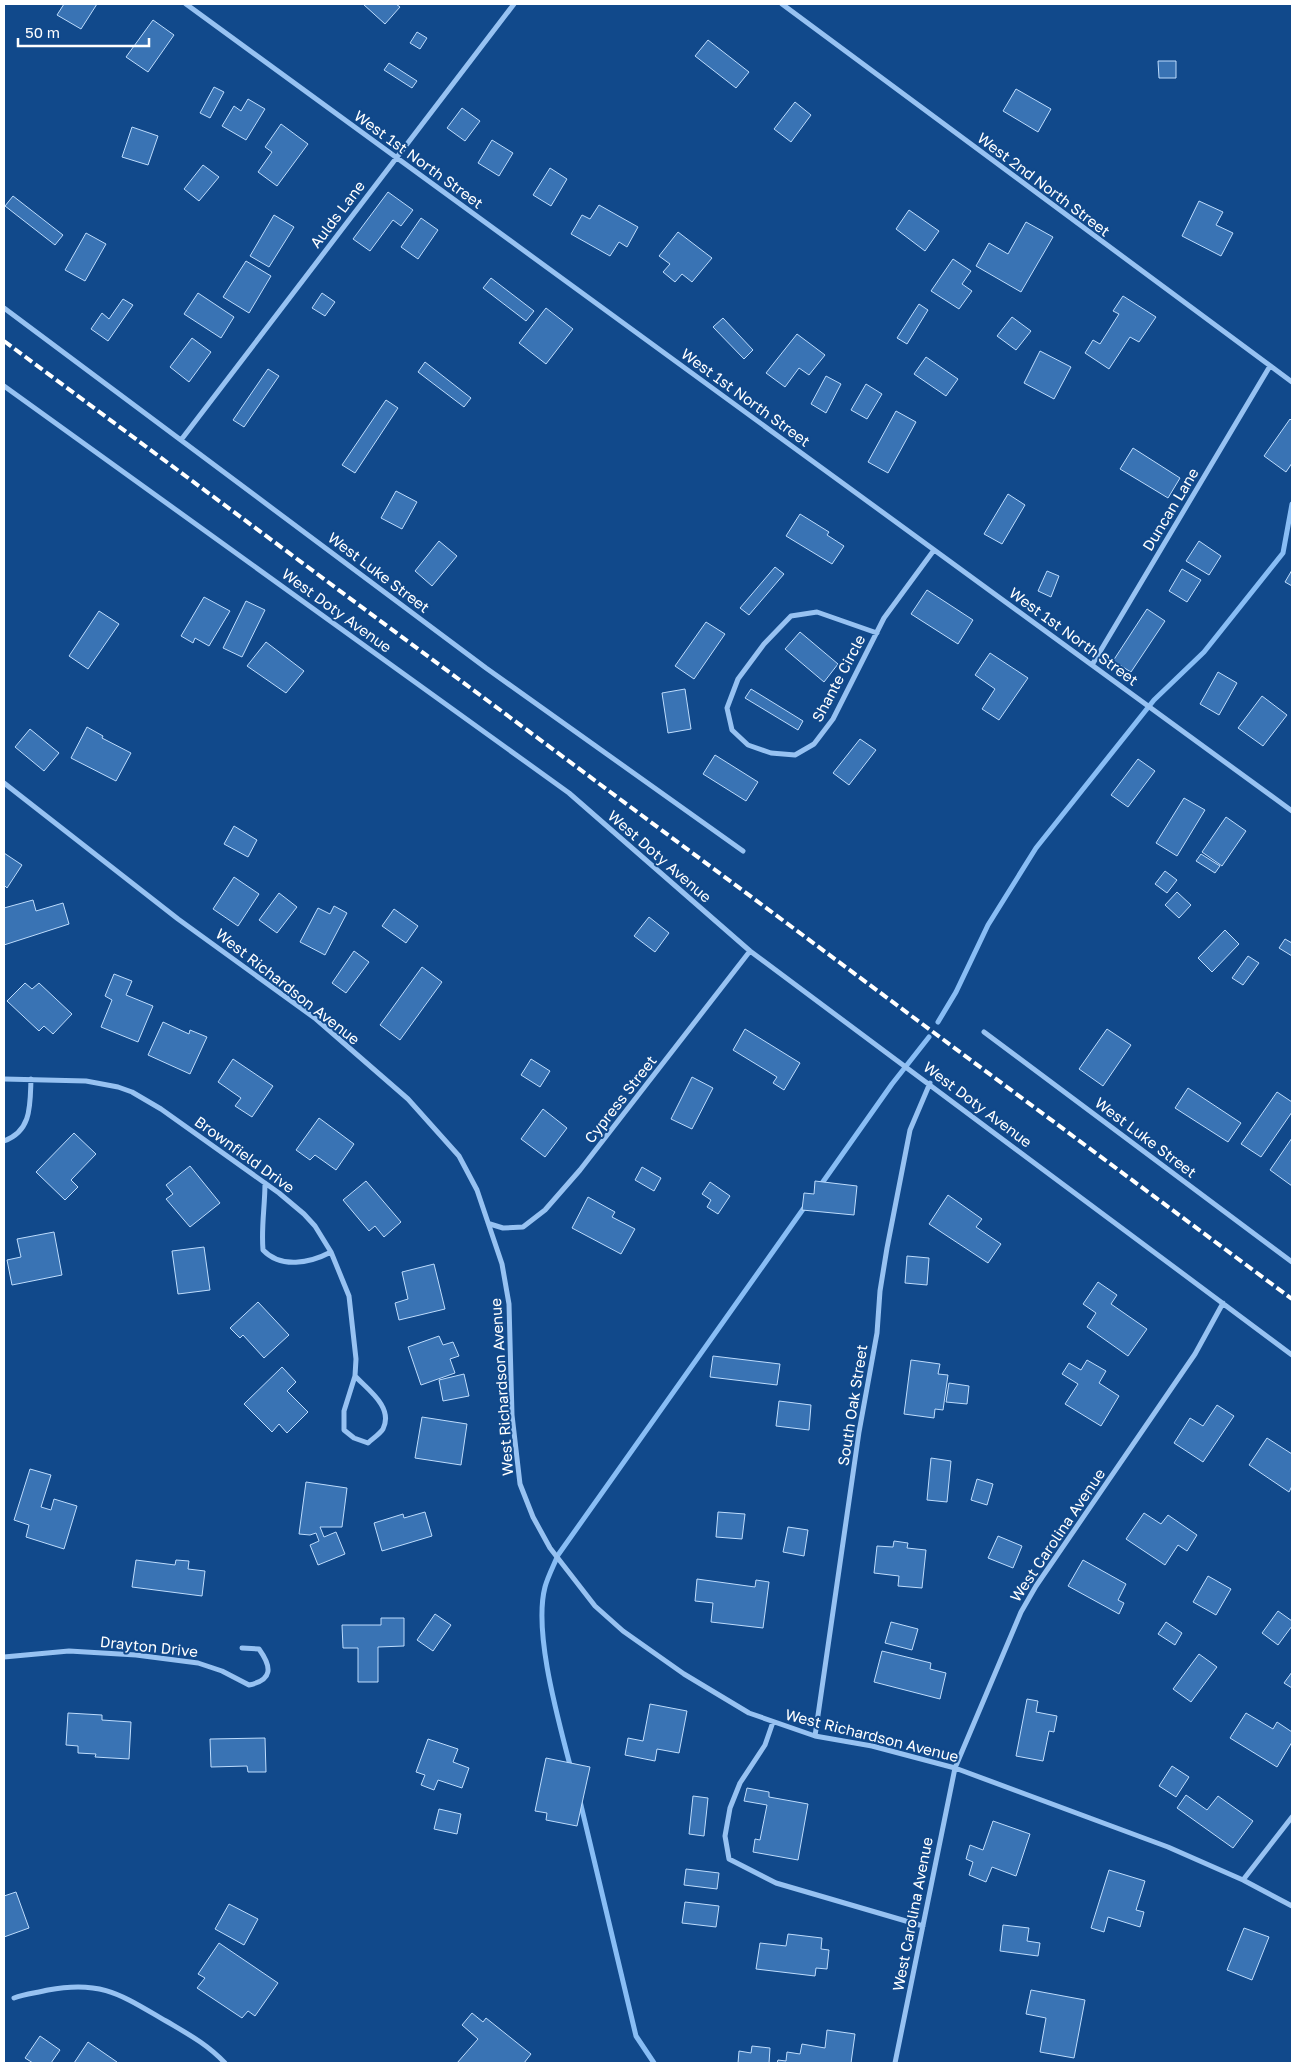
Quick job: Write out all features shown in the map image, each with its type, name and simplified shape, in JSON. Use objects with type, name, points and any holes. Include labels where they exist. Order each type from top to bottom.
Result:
[{"type":"street","name":"West 1st North Street","points":[[186,4],[1292,811]]},
{"type":"street","name":"Aulds Lane","points":[[182,440],[514,4]]},
{"type":"street","name":"West 2nd North Street","points":[[782,4],[1292,382]]},
{"type":"street","name":"West Luke Street","points":[[4,308],[486,668],[743,851]]},
{"type":"street","name":"Duncan Lane","points":[[1092,665],[1270,366]]},
{"type":"street","name":"West Doty Avenue","points":[[4,386],[569,792],[750,951],[1292,1355]]},
{"type":"street","name":"Shante Circle","points":[[876,633],[817,612],[791,616],[764,644],[738,679],[727,708],[732,730],[748,745],[771,754],[795,755],[814,744],[833,719],[884,618],[934,550]]},
{"type":"street","name":"West Richardson Avenue","points":[[4,783],[178,919],[316,1020],[408,1099],[459,1156],[477,1190],[502,1264],[508,1304],[512,1415],[520,1484],[533,1516],[550,1548],[595,1606],[623,1631],[716,1695],[749,1713],[815,1736],[872,1746],[955,1768],[1168,1847],[1243,1880],[1292,1906]]},
{"type":"street","name":"Cypress Street","points":[[490,1224],[502,1228],[523,1227],[545,1210],[580,1170],[750,951]]},
{"type":"street","name":"West Luke Street","points":[[984,1032],[1292,1262]]},
{"type":"street","name":"Brownfield Drive","points":[[4,1079],[86,1081],[118,1087],[132,1092],[161,1109],[265,1183],[304,1214],[315,1226],[332,1252],[349,1296],[355,1344],[355,1376],[344,1410],[344,1430],[354,1438],[368,1443],[383,1429],[385,1418],[382,1403],[355,1376]]},
{"type":"street","points":[[4,1141],[16,1137],[26,1122],[30,1109],[31,1079]]},
{"type":"street","name":"South Oak Street","points":[[815,1736],[859,1432],[877,1333],[886,1248],[910,1130],[930,1084]]},
{"type":"street","points":[[265,1183],[266,1206],[262,1229],[263,1250],[271,1259],[283,1263],[298,1263],[332,1252]]},
{"type":"street","name":"West Carolina Avenue","points":[[895,2063],[955,1768],[1024,1606],[1195,1354],[1223,1304]]},
{"type":"street","name":"Drayton Drive","points":[[4,1657],[69,1651],[136,1655],[198,1663],[222,1671],[249,1685],[260,1683],[266,1676],[268,1669],[267,1661],[259,1650],[242,1648]]},
{"type":"street","points":[[773,1722],[765,1744],[740,1783],[730,1808],[725,1836],[729,1859],[776,1883],[923,1926]]},
{"type":"street","points":[[1243,1880],[1292,1817]]},
{"type":"street","points":[[14,1998],[26,1993],[81,1986],[112,1992],[192,2035],[208,2046],[225,2063]]},
{"type":"building","points":[[64,4],[97,4],[81,29],[57,15]]},
{"type":"building","points":[[363,4],[396,4],[400,7],[385,24]]},
{"type":"building","points":[[153,20],[174,35],[148,72],[126,57]]},
{"type":"building","points":[[417,32],[427,38],[420,49],[410,43]]},
{"type":"building","points":[[708,40],[749,72],[736,88],[695,56]]},
{"type":"building","points":[[1158,61],[1176,61],[1176,78],[1159,78]]},
{"type":"building","points":[[389,63],[417,81],[412,88],[384,70]]},
{"type":"building","points":[[214,87],[224,92],[210,118],[200,113]]},
{"type":"building","points":[[1016,89],[1051,109],[1038,132],[1003,111]]},
{"type":"building","points":[[248,99],[265,109],[246,140],[222,126],[234,106],[241,111]]},
{"type":"building","points":[[795,102],[811,115],[791,142],[774,129]]},
{"type":"building","points":[[462,108],[480,121],[465,141],[447,128]]},
{"type":"building","points":[[281,124],[308,144],[277,186],[258,172],[272,152],[265,147]]},
{"type":"building","points":[[132,127],[158,136],[148,165],[122,157]]},
{"type":"building","points":[[492,140],[513,153],[499,176],[478,163]]},
{"type":"building","points":[[203,165],[219,177],[199,201],[184,189]]},
{"type":"building","points":[[550,168],[567,179],[551,206],[533,195]]},
{"type":"building","points":[[388,192],[413,210],[401,226],[393,220],[370,251],[353,239]]},
{"type":"building","points":[[13,196],[63,235],[55,245],[5,206]]},
{"type":"building","points":[[1199,201],[1223,212],[1216,225],[1233,233],[1221,256],[1182,236]]},
{"type":"building","points":[[599,205],[638,227],[627,247],[619,242],[610,256],[571,234],[582,215],[590,219]]},
{"type":"building","points":[[909,210],[939,231],[925,251],[896,229]]},
{"type":"building","points":[[274,215],[294,227],[269,267],[250,256]]},
{"type":"building","points":[[421,218],[438,230],[418,259],[401,247]]},
{"type":"building","points":[[1026,222],[1053,237],[1021,292],[976,266],[989,243],[1008,254]]},
{"type":"building","points":[[678,232],[712,258],[692,282],[682,274],[675,282],[663,272],[670,264],[659,256]]},
{"type":"building","points":[[86,233],[106,244],[85,281],[65,270]]},
{"type":"building","points":[[953,259],[971,271],[962,284],[972,291],[959,309],[931,291]]},
{"type":"building","points":[[246,261],[271,276],[249,313],[223,297]]},
{"type":"building","points":[[491,278],[534,311],[526,321],[483,288]]},
{"type":"building","points":[[198,293],[234,317],[221,338],[184,314]]},
{"type":"building","points":[[322,293],[335,302],[325,316],[312,308]]},
{"type":"building","points":[[1123,296],[1156,317],[1139,342],[1130,337],[1109,369],[1085,353],[1093,340],[1100,344],[1119,314],[1113,311]]},
{"type":"building","points":[[123,299],[133,305],[108,341],[91,329],[102,313],[109,319]]},
{"type":"building","points":[[919,304],[928,310],[907,344],[897,338]]},
{"type":"building","points":[[546,308],[573,329],[546,364],[519,343]]},
{"type":"building","points":[[1012,317],[1031,331],[1016,350],[997,336]]},
{"type":"building","points":[[723,318],[753,350],[744,359],[713,327]]},
{"type":"building","points":[[797,334],[825,355],[809,375],[799,368],[785,387],[766,373]]},
{"type":"building","points":[[192,338],[211,352],[189,382],[170,367]]},
{"type":"building","points":[[1040,351],[1071,367],[1054,399],[1024,383]]},
{"type":"building","points":[[926,357],[958,379],[946,396],[914,374]]},
{"type":"building","points":[[425,362],[471,398],[464,407],[418,372]]},
{"type":"building","points":[[268,369],[279,376],[244,427],[233,420]]},
{"type":"building","points":[[826,376],[841,384],[826,413],[811,404]]},
{"type":"building","points":[[866,384],[882,394],[867,419],[851,410]]},
{"type":"building","points":[[386,400],[398,408],[355,473],[342,465]]},
{"type":"building","points":[[896,411],[916,422],[888,473],[868,462]]},
{"type":"building","points":[[1290,419],[1292,421],[1292,463],[1286,472],[1264,456]]},
{"type":"building","points":[[1133,448],[1180,478],[1168,498],[1120,469]]},
{"type":"building","points":[[396,491],[417,502],[402,529],[381,518]]},
{"type":"building","points":[[1008,494],[1025,505],[1002,544],[984,534]]},
{"type":"building","points":[[800,514],[829,532],[827,535],[844,546],[832,564],[786,536]]},
{"type":"building","points":[[439,541],[457,556],[432,586],[415,571]]},
{"type":"building","points":[[1199,541],[1221,556],[1209,575],[1186,561]]},
{"type":"building","points":[[775,567],[784,574],[749,615],[740,608]]},
{"type":"building","points":[[1182,569],[1201,580],[1187,602],[1169,591]]},
{"type":"building","points":[[1292,570],[1292,586],[1285,582]]},
{"type":"building","points":[[1047,571],[1059,576],[1051,597],[1038,591]]},
{"type":"building","points":[[927,590],[973,620],[958,644],[911,614]]},
{"type":"building","points":[[204,597],[230,611],[209,646],[195,638],[193,643],[181,636]]},
{"type":"building","points":[[246,601],[265,610],[242,657],[223,648]]},
{"type":"building","points":[[1147,609],[1165,621],[1131,672],[1113,661]]},
{"type":"building","points":[[99,611],[119,624],[88,669],[69,656]]},
{"type":"building","points":[[706,622],[725,634],[694,679],[675,666]]},
{"type":"building","points":[[800,632],[838,664],[824,682],[785,649]]},
{"type":"building","points":[[266,642],[304,671],[286,693],[247,666]]},
{"type":"building","points":[[990,653],[1028,678],[999,720],[982,709],[995,689],[975,675]]},
{"type":"building","points":[[1218,672],[1237,683],[1219,715],[1200,704]]},
{"type":"building","points":[[685,689],[691,729],[668,733],[662,693]]},
{"type":"building","points":[[751,689],[803,721],[798,730],[745,698]]},
{"type":"building","points":[[1262,696],[1287,715],[1263,746],[1238,728]]},
{"type":"building","points":[[87,727],[103,736],[102,738],[131,753],[116,781],[71,758]]},
{"type":"building","points":[[30,729],[59,753],[44,771],[15,747]]},
{"type":"building","points":[[860,739],[876,750],[849,785],[833,773]]},
{"type":"building","points":[[715,755],[758,782],[746,801],[703,774]]},
{"type":"building","points":[[1138,759],[1155,771],[1128,807],[1111,795]]},
{"type":"building","points":[[1184,798],[1205,810],[1177,856],[1156,843]]},
{"type":"building","points":[[1226,817],[1246,831],[1222,866],[1202,852]]},
{"type":"building","points":[[234,826],[257,840],[248,857],[224,844]]},
{"type":"building","points":[[4,853],[22,865],[7,888],[4,885]]},
{"type":"building","points":[[1201,854],[1220,866],[1215,873],[1196,861]]},
{"type":"building","points":[[1165,871],[1177,880],[1167,893],[1155,884]]},
{"type":"building","points":[[234,877],[259,894],[238,926],[213,909]]},
{"type":"building","points":[[1177,892],[1191,905],[1179,918],[1165,905]]},
{"type":"building","points":[[279,893],[297,907],[277,933],[259,920]]},
{"type":"building","points":[[33,900],[36,911],[63,903],[69,924],[4,945],[4,908]]},
{"type":"building","points":[[334,906],[347,913],[325,955],[300,942],[318,908],[330,914]]},
{"type":"building","points":[[394,909],[418,926],[406,943],[382,926]]},
{"type":"building","points":[[649,917],[669,933],[655,952],[634,936]]},
{"type":"building","points":[[1225,930],[1239,944],[1212,972],[1198,958]]},
{"type":"building","points":[[1285,939],[1292,943],[1292,956],[1279,948]]},
{"type":"building","points":[[354,951],[369,962],[346,993],[332,983]]},
{"type":"building","points":[[1248,956],[1259,963],[1243,985],[1232,978]]},
{"type":"building","points":[[422,967],[442,982],[400,1040],[380,1025]]},
{"type":"building","points":[[114,974],[132,981],[126,995],[153,1006],[138,1042],[101,1027],[112,1000],[105,996]]},
{"type":"building","points":[[25,983],[32,989],[39,983],[72,1014],[53,1034],[44,1026],[39,1031],[7,1001]]},
{"type":"building","points":[[163,1022],[189,1034],[190,1030],[207,1037],[190,1074],[148,1055]]},
{"type":"building","points":[[745,1029],[800,1063],[784,1090],[773,1083],[777,1077],[733,1050]]},
{"type":"building","points":[[1107,1029],[1131,1045],[1103,1086],[1079,1069]]},
{"type":"building","points":[[233,1059],[273,1086],[252,1117],[235,1106],[241,1098],[218,1082]]},
{"type":"building","points":[[531,1059],[550,1071],[540,1087],[521,1075]]},
{"type":"building","points":[[692,1077],[713,1088],[692,1129],[671,1119]]},
{"type":"building","points":[[1188,1088],[1241,1123],[1228,1142],[1175,1108]]},
{"type":"building","points":[[1277,1092],[1292,1102],[1292,1112],[1261,1157],[1241,1144]]},
{"type":"building","points":[[543,1109],[567,1128],[545,1157],[521,1139]]},
{"type":"building","points":[[319,1118],[354,1144],[336,1170],[315,1155],[310,1160],[296,1150]]},
{"type":"building","points":[[74,1133],[96,1154],[71,1180],[78,1187],[65,1200],[36,1172]]},
{"type":"building","points":[[1292,1138],[1292,1186],[1270,1170]]},
{"type":"building","points":[[190,1166],[220,1203],[190,1227],[166,1199],[173,1194],[166,1185]]},
{"type":"building","points":[[642,1167],[661,1178],[654,1191],[635,1180]]},
{"type":"building","points":[[366,1181],[401,1222],[384,1237],[375,1226],[369,1231],[343,1200]]},
{"type":"building","points":[[815,1181],[857,1186],[854,1215],[802,1210],[804,1193],[814,1194]]},
{"type":"building","points":[[710,1182],[730,1196],[718,1214],[707,1207],[711,1200],[702,1194]]},
{"type":"building","points":[[948,1195],[982,1219],[976,1227],[1001,1244],[988,1263],[929,1224]]},
{"type":"building","points":[[588,1197],[615,1212],[612,1217],[635,1229],[621,1254],[572,1228]]},
{"type":"building","points":[[54,1232],[62,1275],[12,1285],[7,1260],[21,1257],[17,1239]]},
{"type":"building","points":[[204,1247],[210,1290],[178,1294],[172,1251]]},
{"type":"building","points":[[907,1256],[929,1258],[927,1285],[905,1283]]},
{"type":"building","points":[[434,1264],[445,1309],[399,1320],[395,1303],[408,1299],[402,1272]]},
{"type":"building","points":[[1098,1282],[1117,1295],[1111,1304],[1147,1329],[1128,1356],[1087,1327],[1096,1313],[1083,1304]]},
{"type":"building","points":[[258,1302],[289,1335],[264,1358],[243,1335],[240,1338],[230,1328]]},
{"type":"building","points":[[439,1336],[443,1345],[453,1342],[459,1356],[450,1359],[455,1373],[421,1385],[408,1347]]},
{"type":"building","points":[[713,1356],[780,1364],[777,1385],[710,1377]]},
{"type":"building","points":[[911,1360],[940,1364],[938,1374],[948,1375],[943,1410],[935,1409],[934,1418],[904,1414]]},
{"type":"building","points":[[1087,1360],[1106,1371],[1099,1383],[1119,1396],[1101,1426],[1065,1404],[1078,1384],[1062,1374],[1069,1363],[1081,1370]]},
{"type":"building","points":[[282,1367],[296,1382],[287,1391],[308,1412],[287,1433],[279,1424],[272,1432],[244,1404]]},
{"type":"building","points":[[464,1374],[469,1396],[443,1401],[439,1380]]},
{"type":"building","points":[[949,1383],[969,1386],[967,1404],[946,1402]]},
{"type":"building","points":[[779,1401],[811,1405],[809,1430],[776,1426]]},
{"type":"building","points":[[1217,1405],[1234,1416],[1203,1462],[1174,1443],[1190,1418],[1203,1426]]},
{"type":"building","points":[[422,1417],[467,1424],[461,1465],[415,1458]]},
{"type":"building","points":[[1267,1438],[1292,1454],[1292,1486],[1289,1492],[1249,1465]]},
{"type":"building","points":[[931,1458],[951,1461],[947,1502],[927,1500]]},
{"type":"building","points":[[30,1469],[51,1475],[41,1507],[51,1510],[54,1499],[77,1506],[64,1549],[26,1537],[29,1525],[14,1520]]},
{"type":"building","points":[[977,1479],[993,1484],[987,1505],[971,1500]]},
{"type":"building","points":[[306,1482],[347,1488],[342,1527],[320,1527],[324,1537],[336,1532],[345,1554],[318,1565],[310,1545],[319,1541],[316,1533],[310,1535],[299,1534]]},
{"type":"building","points":[[425,1512],[432,1536],[382,1551],[374,1523],[403,1514],[404,1518]]},
{"type":"building","points":[[718,1512],[745,1514],[742,1539],[716,1537]]},
{"type":"building","points":[[1144,1513],[1161,1524],[1168,1515],[1197,1535],[1187,1551],[1178,1545],[1165,1565],[1126,1539]]},
{"type":"building","points":[[788,1527],[808,1530],[804,1556],[783,1552]]},
{"type":"building","points":[[998,1536],[1022,1546],[1013,1568],[988,1558]]},
{"type":"building","points":[[894,1541],[908,1543],[907,1548],[926,1550],[922,1588],[898,1586],[899,1576],[874,1573],[877,1546],[893,1547]]},
{"type":"building","points":[[136,1560],[175,1565],[176,1560],[189,1561],[188,1569],[205,1571],[202,1596],[132,1587]]},
{"type":"building","points":[[1083,1560],[1126,1584],[1118,1600],[1124,1603],[1119,1614],[1068,1586]]},
{"type":"building","points":[[1208,1576],[1231,1589],[1216,1615],[1193,1602]]},
{"type":"building","points":[[697,1579],[755,1587],[756,1580],[769,1582],[763,1628],[711,1622],[713,1603],[695,1601]]},
{"type":"building","points":[[1278,1611],[1292,1621],[1292,1626],[1278,1645],[1262,1633]]},
{"type":"building","points":[[435,1614],[451,1625],[433,1651],[417,1640]]},
{"type":"building","points":[[381,1618],[404,1618],[404,1646],[378,1647],[378,1682],[358,1682],[358,1648],[343,1648],[342,1625],[381,1625]]},
{"type":"building","points":[[891,1622],[918,1629],[912,1650],[885,1643]]},
{"type":"building","points":[[1166,1622],[1182,1633],[1175,1645],[1158,1634]]},
{"type":"building","points":[[882,1651],[931,1663],[930,1669],[946,1673],[940,1699],[874,1682]]},
{"type":"building","points":[[1199,1654],[1217,1667],[1191,1702],[1173,1689]]},
{"type":"building","points":[[1292,1672],[1292,1688],[1284,1683]]},
{"type":"building","points":[[1027,1699],[1038,1701],[1036,1712],[1057,1716],[1054,1732],[1049,1731],[1043,1761],[1016,1756]]},
{"type":"building","points":[[650,1704],[687,1711],[679,1753],[657,1749],[655,1761],[625,1755],[628,1738],[643,1741]]},
{"type":"building","points":[[68,1713],[102,1715],[102,1720],[131,1722],[129,1759],[95,1757],[96,1754],[78,1753],[78,1746],[66,1745]]},
{"type":"building","points":[[1246,1713],[1273,1729],[1277,1722],[1292,1732],[1292,1742],[1277,1767],[1230,1738]]},
{"type":"building","points":[[265,1738],[266,1772],[248,1772],[247,1766],[211,1767],[210,1739]]},
{"type":"building","points":[[428,1739],[458,1749],[453,1762],[469,1768],[462,1788],[438,1780],[434,1790],[421,1785],[425,1775],[416,1772]]},
{"type":"building","points":[[546,1758],[590,1767],[577,1826],[546,1820],[547,1813],[535,1811]]},
{"type":"building","points":[[1172,1766],[1189,1777],[1176,1797],[1159,1786]]},
{"type":"building","points":[[747,1788],[769,1792],[769,1797],[808,1804],[798,1860],[753,1852],[755,1839],[760,1840],[767,1805],[744,1801]]},
{"type":"building","points":[[1186,1795],[1207,1810],[1218,1796],[1253,1821],[1233,1848],[1177,1808]]},
{"type":"building","points":[[693,1796],[708,1798],[704,1836],[689,1834]]},
{"type":"building","points":[[439,1809],[461,1814],[457,1834],[434,1829]]},
{"type":"building","points":[[993,1821],[1030,1834],[1016,1876],[992,1867],[986,1882],[969,1875],[973,1862],[966,1859],[970,1845],[983,1850]]},
{"type":"building","points":[[686,1869],[719,1873],[717,1889],[684,1885]]},
{"type":"building","points":[[1109,1870],[1145,1881],[1136,1910],[1144,1912],[1140,1927],[1108,1917],[1104,1932],[1091,1928]]},
{"type":"building","points":[[16,1892],[29,1928],[4,1937],[4,1896]]},
{"type":"building","points":[[685,1902],[719,1906],[716,1927],[682,1923]]},
{"type":"building","points":[[229,1904],[258,1919],[244,1945],[215,1929]]},
{"type":"building","points":[[1003,1925],[1029,1928],[1027,1941],[1040,1943],[1038,1956],[1000,1951]]},
{"type":"building","points":[[1244,1928],[1269,1937],[1252,1980],[1227,1970]]},
{"type":"building","points":[[788,1934],[822,1938],[821,1949],[829,1950],[827,1969],[816,1968],[815,1976],[756,1969],[760,1943],[786,1946]]},
{"type":"building","points":[[219,1943],[278,1983],[255,2016],[248,2011],[242,2018],[197,1988],[205,1978],[198,1974]]},
{"type":"building","points":[[1031,1990],[1085,2000],[1074,2058],[1040,2052],[1046,2018],[1026,2014]]},
{"type":"building","points":[[472,2013],[483,2022],[486,2018],[531,2054],[524,2063],[457,2063],[478,2039],[462,2025]]},
{"type":"building","points":[[827,2030],[855,2034],[851,2063],[777,2063],[778,2060],[786,2061],[787,2052],[800,2054],[802,2044],[825,2048]]},
{"type":"building","points":[[40,2036],[60,2050],[51,2063],[33,2063],[25,2058]]},
{"type":"building","points":[[88,2042],[117,2062],[74,2063]]},
{"type":"building","points":[[752,2046],[770,2048],[769,2063],[738,2063],[739,2051],[751,2053]]},
{"type":"waterway","points":[[938,1022],[956,992],[988,925],[1036,848],[1154,700],[1204,652],[1283,553],[1292,504]]},
{"type":"waterway","points":[[820,1186],[892,1084],[929,1037]]},
{"type":"waterway","points":[[571,1769],[554,1703],[542,1628],[542,1606],[549,1575],[558,1555],[806,1205]]},
{"type":"waterway","points":[[580,1801],[636,2036],[654,2063]]},
{"type":"railway","points":[[4,341],[1292,1299]]}]
